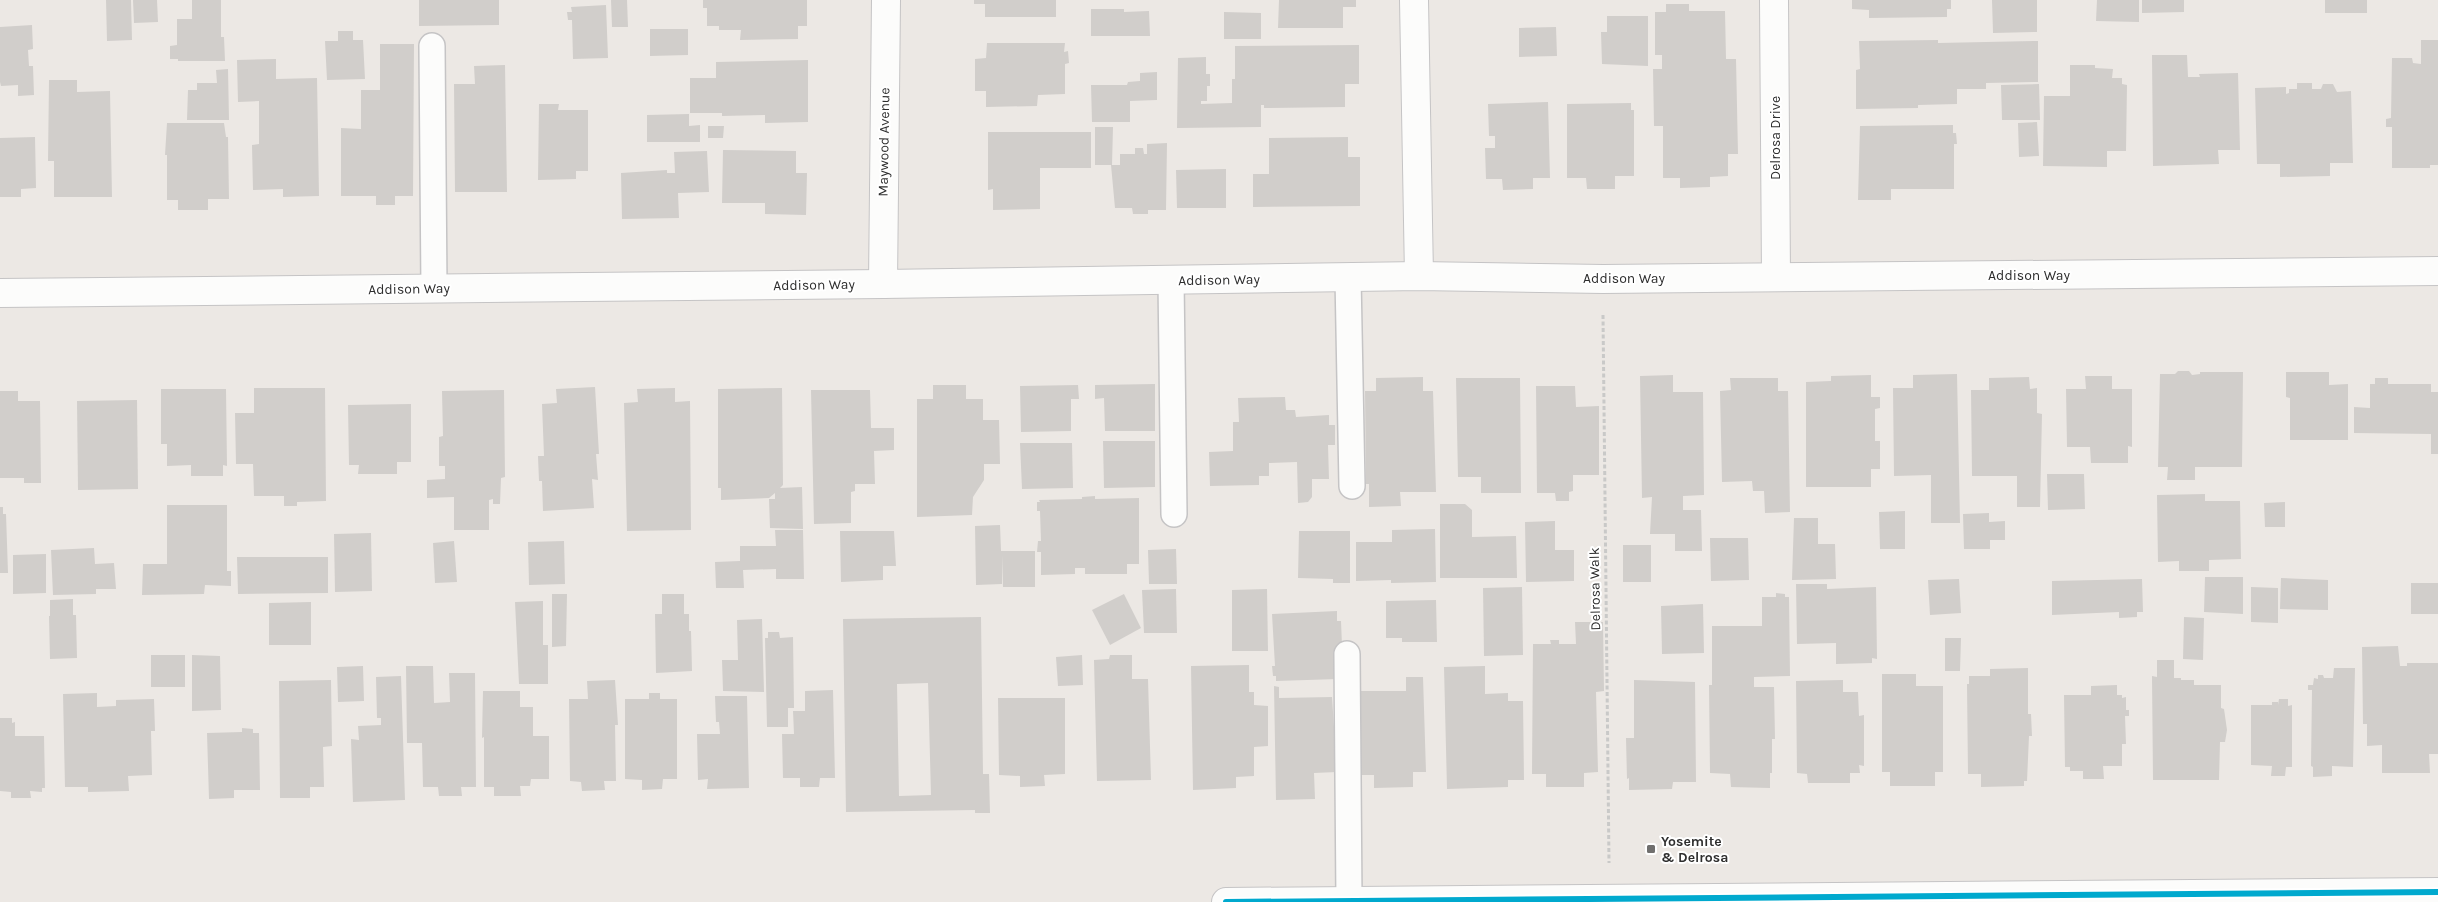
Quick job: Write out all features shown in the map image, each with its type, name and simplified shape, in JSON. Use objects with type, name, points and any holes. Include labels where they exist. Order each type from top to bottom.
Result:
[{"type":"street","name":"Maywood Avenue","points":[[883,284],[886,0]]},
{"type":"street","points":[[1414,0],[1419,276]]},
{"type":"street","name":"Delrosa Drive","points":[[1774,0],[1776,277]]},
{"type":"street","name":"Addison Way","points":[[0,293],[883,284],[1419,276],[1603,279],[2438,272]]},
{"type":"street","points":[[1226,902],[2438,892]]},
{"type":"lane","points":[[432,46],[434,289]]},
{"type":"lane","points":[[1348,277],[1352,486]]},
{"type":"lane","points":[[1171,280],[1174,514]]},
{"type":"lane","points":[[1347,654],[1349,901]]},
{"type":"path","name":"Delrosa Walk","points":[[1603,279],[1610,898]]},
{"type":"building","points":[[106,0],[131,0],[132,40],[107,41]]},
{"type":"building","points":[[133,0],[157,0],[158,22],[134,23]]},
{"type":"building","points":[[192,0],[221,0],[221,37],[224,37],[225,61],[178,61],[178,59],[170,59],[170,46],[177,45],[177,19],[192,19]]},
{"type":"building","points":[[419,0],[499,0],[499,25],[419,26]]},
{"type":"building","points":[[611,0],[627,0],[628,27],[612,27]]},
{"type":"building","points":[[703,0],[807,0],[807,26],[798,26],[798,39],[740,40],[741,30],[719,30],[719,26],[707,26],[707,8],[703,8]]},
{"type":"building","points":[[974,0],[1056,0],[1056,17],[985,17],[985,4],[974,4]]},
{"type":"building","points":[[1279,0],[1356,0],[1356,7],[1343,7],[1343,28],[1278,28]]},
{"type":"building","points":[[1852,0],[1951,0],[1951,9],[1947,9],[1947,17],[1869,18],[1869,10],[1852,9]]},
{"type":"building","points":[[1992,0],[2037,0],[2037,32],[1993,33]]},
{"type":"building","points":[[2097,0],[2139,0],[2139,22],[2096,21]]},
{"type":"building","points":[[2142,0],[2184,0],[2184,12],[2142,13]]},
{"type":"building","points":[[2325,0],[2367,0],[2367,13],[2325,13]]},
{"type":"building","points":[[1666,4],[1689,4],[1689,11],[1725,11],[1726,59],[1736,59],[1738,154],[1728,154],[1728,176],[1710,177],[1710,187],[1680,188],[1680,178],[1663,178],[1663,126],[1654,126],[1653,69],[1662,69],[1662,55],[1655,55],[1655,12],[1666,12]]},
{"type":"building","points":[[606,5],[608,58],[573,59],[572,20],[568,20],[567,12],[572,12],[571,7]]},
{"type":"building","points":[[1091,9],[1124,9],[1124,12],[1149,11],[1150,36],[1091,36]]},
{"type":"building","points":[[1224,12],[1261,13],[1261,39],[1224,39]]},
{"type":"building","points":[[1607,16],[1648,16],[1648,66],[1602,64],[1601,32],[1607,32]]},
{"type":"building","points":[[32,25],[33,49],[28,50],[29,66],[33,66],[34,95],[18,96],[18,85],[1,86],[0,27]]},
{"type":"building","points":[[1556,27],[1557,56],[1519,57],[1519,28]]},
{"type":"building","points":[[650,29],[688,29],[688,55],[650,56]]},
{"type":"building","points":[[338,31],[353,31],[353,40],[363,40],[365,79],[327,80],[325,41],[338,41]]},
{"type":"building","points":[[1938,40],[1938,43],[2038,41],[2038,82],[1986,83],[1986,89],[1957,89],[1957,104],[1918,105],[1918,108],[1856,109],[1856,70],[1860,69],[1859,41]]},
{"type":"building","points":[[2421,40],[2438,40],[2438,165],[2430,165],[2430,168],[2392,168],[2392,127],[2386,127],[2386,119],[2391,118],[2392,58],[2412,58],[2413,63],[2421,64]]},
{"type":"building","points":[[987,43],[1065,43],[1064,52],[1068,51],[1069,63],[1065,64],[1065,94],[1038,95],[1037,106],[986,107],[986,91],[975,91],[975,59],[986,58]]},
{"type":"building","points":[[380,44],[414,44],[413,196],[395,196],[395,205],[376,205],[376,196],[341,196],[341,128],[361,129],[361,90],[380,90]]},
{"type":"building","points":[[1359,45],[1359,84],[1345,84],[1345,107],[1264,108],[1264,105],[1261,105],[1261,127],[1177,128],[1178,58],[1206,57],[1206,74],[1210,74],[1210,86],[1207,86],[1207,101],[1201,101],[1201,104],[1232,103],[1232,79],[1235,79],[1235,46]]},
{"type":"building","points":[[2152,55],[2187,55],[2188,77],[2200,77],[2199,74],[2238,73],[2240,150],[2218,150],[2219,164],[2153,166]]},
{"type":"building","points":[[276,59],[276,79],[317,78],[319,196],[283,197],[283,189],[253,190],[252,145],[259,144],[259,101],[238,102],[237,60]]},
{"type":"building","points":[[808,60],[808,122],[765,123],[765,115],[722,116],[722,113],[690,113],[690,78],[716,78],[716,62]]},
{"type":"building","points":[[505,65],[507,192],[455,192],[454,84],[475,84],[474,66]]},
{"type":"building","points":[[2070,65],[2095,65],[2095,68],[2113,69],[2112,78],[2122,78],[2122,84],[2127,85],[2126,151],[2107,151],[2107,167],[2043,166],[2044,96],[2070,96]]},
{"type":"building","points":[[228,69],[229,120],[187,120],[188,90],[197,90],[197,83],[217,83],[216,70]]},
{"type":"building","points":[[1157,72],[1157,100],[1130,101],[1130,122],[1092,122],[1091,85],[1127,85],[1128,82],[1140,81],[1140,73]]},
{"type":"building","points":[[49,80],[77,80],[77,92],[110,91],[112,197],[54,197],[54,161],[48,161]]},
{"type":"building","points":[[2297,83],[2312,83],[2312,89],[2321,89],[2323,84],[2333,84],[2337,92],[2351,91],[2353,163],[2330,163],[2330,176],[2280,177],[2280,164],[2257,164],[2255,88],[2286,87],[2286,94],[2289,93],[2289,89],[2297,89]]},
{"type":"building","points":[[2039,84],[2040,120],[2002,120],[2001,85]]},
{"type":"building","points":[[1548,102],[1550,178],[1533,178],[1533,189],[1503,190],[1502,179],[1486,179],[1485,148],[1495,148],[1495,136],[1489,136],[1488,104]]},
{"type":"building","points":[[1631,103],[1631,110],[1634,110],[1634,176],[1615,176],[1615,189],[1587,189],[1586,178],[1567,178],[1567,104]]},
{"type":"building","points":[[539,104],[559,104],[558,110],[588,110],[588,171],[576,171],[576,179],[538,180]]},
{"type":"building","points":[[689,114],[689,126],[700,125],[700,142],[647,142],[647,115]]},
{"type":"building","points":[[2037,122],[2039,156],[2019,157],[2018,123]]},
{"type":"building","points":[[167,123],[224,123],[226,137],[228,137],[229,199],[208,199],[208,210],[178,210],[178,200],[167,200],[167,155],[165,155]]},
{"type":"building","points":[[1953,125],[1953,133],[1956,133],[1957,144],[1954,144],[1954,189],[1891,189],[1891,200],[1858,200],[1860,126]]},
{"type":"building","points":[[708,126],[724,126],[723,138],[708,138]]},
{"type":"building","points":[[1095,127],[1113,127],[1112,165],[1120,165],[1120,154],[1135,154],[1135,148],[1143,148],[1144,154],[1147,154],[1147,144],[1167,143],[1166,210],[1148,210],[1148,214],[1133,214],[1132,208],[1115,208],[1111,165],[1095,165]]},
{"type":"building","points":[[988,132],[1091,132],[1091,168],[1040,168],[1040,209],[993,210],[993,189],[988,190]]},
{"type":"building","points":[[35,137],[36,188],[21,189],[21,197],[0,197],[0,138]]},
{"type":"building","points":[[1348,137],[1348,157],[1360,157],[1360,206],[1253,207],[1253,174],[1269,174],[1269,138]]},
{"type":"building","points":[[723,150],[796,151],[796,173],[807,173],[806,215],[765,214],[765,203],[722,203]]},
{"type":"building","points":[[707,151],[709,192],[678,193],[679,218],[622,219],[621,173],[667,170],[667,173],[675,173],[674,152]]},
{"type":"building","points":[[1226,169],[1226,208],[1177,208],[1176,170]]},
{"type":"building","points":[[2178,371],[2189,371],[2192,375],[2200,374],[2200,372],[2243,372],[2242,467],[2195,467],[2195,480],[2167,480],[2168,467],[2158,467],[2160,374],[2175,374]]},
{"type":"building","points":[[2286,372],[2329,372],[2329,385],[2348,384],[2348,440],[2290,440],[2290,398],[2286,397]]},
{"type":"building","points":[[1957,374],[1960,523],[1931,523],[1931,475],[1894,476],[1893,388],[1913,388],[1913,375]]},
{"type":"building","points":[[1673,375],[1673,392],[1703,392],[1704,495],[1683,496],[1683,510],[1701,510],[1702,551],[1675,551],[1675,534],[1650,534],[1652,497],[1642,498],[1640,376]]},
{"type":"building","points":[[1871,375],[1871,397],[1880,397],[1880,408],[1875,409],[1875,441],[1880,441],[1880,469],[1871,469],[1871,487],[1806,487],[1806,382],[1831,381],[1831,376]]},
{"type":"building","points":[[2085,376],[2112,376],[2112,389],[2132,389],[2132,447],[2128,446],[2128,463],[2091,463],[2090,447],[2067,447],[2066,389],[2086,389]]},
{"type":"building","points":[[1423,377],[1423,391],[1433,391],[1436,492],[1400,492],[1401,506],[1369,507],[1369,484],[1366,484],[1365,391],[1376,391],[1376,378]]},
{"type":"building","points":[[2029,377],[2030,389],[2037,388],[2037,413],[2042,414],[2040,507],[2017,507],[2017,476],[1972,476],[1971,390],[1989,390],[1989,378]]},
{"type":"building","points":[[1456,378],[1520,378],[1521,493],[1481,493],[1481,477],[1458,477]]},
{"type":"building","points":[[1730,378],[1778,378],[1778,391],[1788,391],[1790,512],[1765,513],[1764,491],[1753,491],[1752,481],[1722,482],[1720,391],[1731,390]]},
{"type":"building","points":[[2375,378],[2388,378],[2388,384],[2431,384],[2431,392],[2438,392],[2438,454],[2431,454],[2431,434],[2354,433],[2354,407],[2370,408],[2370,384],[2375,384]]},
{"type":"building","points":[[1155,384],[1155,431],[1105,431],[1104,398],[1095,399],[1095,385]]},
{"type":"building","points":[[933,385],[966,385],[966,399],[983,399],[983,420],[999,420],[1000,464],[984,464],[984,480],[973,497],[972,515],[917,517],[917,399],[933,399]]},
{"type":"building","points":[[1078,385],[1079,399],[1071,399],[1071,431],[1021,432],[1020,386]]},
{"type":"building","points":[[1536,386],[1575,386],[1576,407],[1599,406],[1599,475],[1573,475],[1573,491],[1569,492],[1569,501],[1556,501],[1555,493],[1537,493]]},
{"type":"building","points":[[595,387],[599,454],[596,454],[598,480],[592,479],[594,508],[543,511],[542,481],[539,481],[538,456],[544,456],[542,404],[557,403],[556,389]]},
{"type":"building","points":[[254,388],[325,388],[326,501],[297,502],[297,506],[284,506],[284,496],[254,496],[253,464],[236,464],[235,413],[254,413]]},
{"type":"building","points":[[675,388],[675,402],[690,401],[691,530],[627,531],[624,403],[638,402],[637,389]]},
{"type":"building","points":[[782,388],[783,485],[780,488],[802,487],[803,529],[770,528],[769,499],[775,499],[775,493],[769,498],[721,500],[721,488],[718,488],[718,389]]},
{"type":"building","points":[[161,389],[226,389],[227,466],[223,465],[223,476],[191,476],[191,465],[167,466],[167,444],[161,444]]},
{"type":"building","points":[[504,390],[505,477],[501,478],[500,504],[493,504],[493,499],[489,500],[489,530],[454,530],[454,497],[427,498],[427,480],[445,479],[445,466],[439,466],[439,437],[443,436],[442,391]]},
{"type":"building","points":[[811,390],[870,390],[871,428],[894,428],[894,450],[874,451],[875,484],[855,484],[855,491],[851,492],[851,523],[814,524]]},
{"type":"building","points":[[0,391],[18,391],[18,401],[40,401],[41,483],[24,483],[24,478],[0,478]]},
{"type":"building","points":[[1285,397],[1286,410],[1295,410],[1296,417],[1329,415],[1329,425],[1335,425],[1335,445],[1328,445],[1329,479],[1312,479],[1312,497],[1308,502],[1298,503],[1297,462],[1269,463],[1269,476],[1259,476],[1259,485],[1210,486],[1209,452],[1233,451],[1233,422],[1239,422],[1238,398]]},
{"type":"building","points":[[137,400],[138,489],[78,490],[77,401]]},
{"type":"building","points":[[411,404],[411,462],[397,462],[397,474],[358,474],[359,465],[349,465],[348,405]]},
{"type":"building","points":[[1103,441],[1155,441],[1155,487],[1104,488]]},
{"type":"building","points":[[1020,443],[1072,443],[1073,488],[1022,489]]},
{"type":"building","points":[[2047,474],[2084,474],[2085,509],[2048,510]]},
{"type":"building","points":[[2205,494],[2205,501],[2240,501],[2241,559],[2209,560],[2209,571],[2179,571],[2179,561],[2158,562],[2157,495]]},
{"type":"building","points":[[1095,496],[1095,499],[1139,498],[1139,564],[1127,564],[1127,574],[1085,574],[1085,568],[1075,568],[1075,574],[1041,575],[1041,552],[1037,552],[1038,541],[1041,541],[1040,511],[1037,511],[1037,502],[1040,502],[1039,500],[1082,499],[1082,497]]},
{"type":"building","points":[[2285,502],[2285,527],[2265,527],[2264,503]]},
{"type":"building","points":[[1440,504],[1465,504],[1472,510],[1472,537],[1516,536],[1517,578],[1440,578]]},
{"type":"building","points":[[167,505],[227,505],[227,571],[231,571],[231,586],[205,585],[204,594],[142,595],[143,564],[167,564]]},
{"type":"building","points":[[0,507],[3,507],[3,514],[6,514],[8,573],[0,573]]},
{"type":"building","points":[[1905,511],[1905,549],[1880,549],[1879,512]]},
{"type":"building","points":[[1989,513],[1989,522],[2005,521],[2005,540],[1990,540],[1990,549],[1964,549],[1963,514]]},
{"type":"building","points":[[1794,518],[1818,518],[1818,544],[1835,544],[1836,579],[1792,580]]},
{"type":"building","points":[[1555,521],[1555,550],[1574,550],[1574,581],[1526,582],[1525,522]]},
{"type":"building","points":[[1000,525],[1001,551],[1035,551],[1035,587],[1003,587],[1002,555],[1002,584],[976,585],[975,526]]},
{"type":"building","points":[[1435,529],[1436,582],[1391,583],[1391,580],[1356,581],[1356,542],[1392,542],[1392,530]]},
{"type":"building","points":[[775,530],[803,530],[804,579],[776,579],[776,569],[743,570],[744,588],[716,588],[715,562],[740,561],[740,546],[776,546]]},
{"type":"building","points":[[840,531],[894,531],[896,566],[883,566],[883,580],[841,582]]},
{"type":"building","points":[[1299,531],[1350,531],[1350,583],[1333,583],[1333,579],[1298,578]]},
{"type":"building","points":[[371,533],[372,591],[335,592],[334,534]]},
{"type":"building","points":[[1710,538],[1748,538],[1749,580],[1711,581]]},
{"type":"building","points":[[454,541],[457,582],[435,583],[433,543]]},
{"type":"building","points":[[564,541],[565,584],[529,585],[528,542]]},
{"type":"building","points":[[1623,545],[1651,545],[1651,582],[1623,582]]},
{"type":"building","points":[[94,548],[95,564],[114,563],[116,589],[96,589],[96,594],[53,595],[51,550]]},
{"type":"building","points":[[1176,549],[1177,584],[1149,584],[1148,550]]},
{"type":"building","points":[[46,554],[46,593],[13,594],[13,555]]},
{"type":"building","points":[[237,557],[328,557],[328,593],[238,594]]},
{"type":"building","points":[[2205,577],[2243,577],[2243,614],[2204,612]]},
{"type":"building","points":[[2281,578],[2328,580],[2328,610],[2280,609]]},
{"type":"building","points":[[1959,579],[1961,613],[1930,615],[1928,580]]},
{"type":"building","points":[[2142,579],[2143,612],[2137,612],[2137,617],[2119,618],[2119,612],[2052,615],[2052,581]]},
{"type":"building","points":[[2411,583],[2438,583],[2438,614],[2411,614]]},
{"type":"building","points":[[1796,584],[1827,584],[1827,589],[1876,587],[1877,659],[1872,658],[1872,663],[1836,664],[1836,643],[1797,644]]},
{"type":"building","points":[[1522,587],[1523,655],[1484,656],[1483,588]]},
{"type":"building","points":[[2251,587],[2278,588],[2278,623],[2251,622]]},
{"type":"building","points":[[1176,589],[1177,633],[1144,633],[1142,590]]},
{"type":"building","points":[[1267,589],[1268,651],[1232,651],[1232,590]]},
{"type":"building","points":[[1776,593],[1785,594],[1785,597],[1789,597],[1790,676],[1754,677],[1754,687],[1774,687],[1775,739],[1772,739],[1770,788],[1731,787],[1730,774],[1710,773],[1709,685],[1712,685],[1712,626],[1762,626],[1762,597],[1776,597]]},
{"type":"building","points":[[552,594],[567,594],[566,646],[552,647]]},
{"type":"building","points":[[662,594],[684,594],[684,614],[689,614],[689,631],[691,631],[692,671],[656,673],[655,614],[662,614]]},
{"type":"building","points":[[1124,594],[1141,628],[1110,645],[1092,610]]},
{"type":"building","points":[[73,599],[73,615],[76,615],[77,658],[50,659],[50,600]]},
{"type":"building","points":[[1436,600],[1437,642],[1402,642],[1402,638],[1386,638],[1386,601]]},
{"type":"building","points":[[543,601],[543,645],[548,645],[548,684],[519,684],[515,602]]},
{"type":"building","points":[[311,602],[311,645],[269,645],[269,603]]},
{"type":"building","points":[[1703,604],[1704,653],[1662,654],[1661,606]]},
{"type":"building","points":[[1337,611],[1337,621],[1341,621],[1343,670],[1338,679],[1276,681],[1276,676],[1273,676],[1272,666],[1275,666],[1272,614]]},
{"type":"building","points":[[981,617],[983,774],[989,774],[990,813],[975,813],[975,810],[846,812],[843,619]],"holes":[[[928,683],[931,795],[899,796],[897,684]]]},
{"type":"building","points":[[2184,617],[2204,618],[2203,660],[2183,659]]},
{"type":"building","points":[[762,619],[764,692],[723,691],[722,660],[738,660],[737,620]]},
{"type":"building","points":[[1575,622],[1603,622],[1604,691],[1596,692],[1598,772],[1584,773],[1584,787],[1546,787],[1546,774],[1532,774],[1533,644],[1551,644],[1550,640],[1559,640],[1559,644],[1576,644]]},
{"type":"building","points":[[768,632],[779,632],[780,638],[793,637],[794,708],[788,708],[788,727],[767,727],[765,638],[768,638]]},
{"type":"building","points":[[1945,638],[1961,638],[1960,671],[1945,671]]},
{"type":"building","points":[[2398,646],[2400,666],[2407,666],[2407,663],[2438,663],[2438,754],[2429,754],[2430,773],[2382,773],[2382,745],[2367,746],[2367,724],[2363,724],[2362,647]]},
{"type":"building","points":[[151,655],[185,655],[185,687],[151,687]]},
{"type":"building","points":[[192,655],[220,656],[221,710],[192,711]]},
{"type":"building","points":[[1082,655],[1083,685],[1058,686],[1056,657]]},
{"type":"building","points":[[1110,655],[1132,655],[1132,679],[1148,679],[1151,780],[1097,781],[1094,660],[1109,659]]},
{"type":"building","points":[[2157,660],[2174,660],[2174,678],[2194,680],[2194,685],[2221,685],[2221,708],[2224,709],[2227,730],[2225,742],[2220,742],[2219,780],[2153,780],[2152,676],[2157,677]]},
{"type":"building","points":[[1249,665],[1249,692],[1254,692],[1254,705],[1268,706],[1268,746],[1254,747],[1254,776],[1236,777],[1236,788],[1193,790],[1191,666]]},
{"type":"building","points":[[363,666],[364,701],[338,702],[337,667]]},
{"type":"building","points":[[406,666],[433,666],[434,703],[450,702],[449,673],[475,673],[476,787],[461,787],[462,796],[439,796],[438,787],[423,787],[422,743],[407,743]]},
{"type":"building","points":[[1485,666],[1485,694],[1508,693],[1508,701],[1523,701],[1524,780],[1508,780],[1508,787],[1447,789],[1444,667]]},
{"type":"building","points":[[2028,668],[2028,714],[2031,714],[2032,736],[2029,736],[2027,781],[2024,781],[2024,786],[1981,787],[1981,774],[1968,774],[1967,684],[1969,684],[1969,676],[1990,676],[1990,669]]},
{"type":"building","points":[[2334,668],[2355,668],[2353,767],[2332,766],[2332,776],[2313,777],[2313,767],[2311,766],[2312,690],[2308,690],[2308,685],[2313,685],[2314,678],[2318,679],[2318,675],[2323,675],[2324,678],[2333,678]]},
{"type":"building","points":[[1882,674],[1916,674],[1916,686],[1943,686],[1943,772],[1935,772],[1935,786],[1890,786],[1890,772],[1882,772]]},
{"type":"building","points":[[401,676],[405,800],[353,802],[351,739],[359,740],[358,726],[381,725],[381,718],[377,718],[376,677]]},
{"type":"building","points":[[1406,677],[1423,677],[1426,772],[1413,772],[1413,787],[1374,788],[1374,775],[1361,775],[1360,691],[1406,691]]},
{"type":"building","points":[[331,680],[332,746],[323,747],[324,787],[310,787],[310,798],[280,798],[279,681]]},
{"type":"building","points":[[615,680],[618,725],[615,725],[616,781],[604,781],[605,790],[582,791],[581,782],[570,781],[569,699],[588,699],[587,681]]},
{"type":"building","points":[[1634,680],[1695,682],[1696,782],[1673,782],[1672,789],[1629,790],[1626,738],[1634,738]]},
{"type":"building","points":[[1843,680],[1843,692],[1858,692],[1859,716],[1864,715],[1864,766],[1859,765],[1860,773],[1850,773],[1850,783],[1808,783],[1807,774],[1797,773],[1796,681]]},
{"type":"building","points":[[2117,685],[2117,695],[2122,695],[2122,698],[2126,697],[2126,710],[2129,710],[2129,716],[2125,716],[2126,744],[2122,744],[2122,766],[2103,766],[2104,779],[2083,779],[2083,771],[2070,771],[2070,767],[2065,767],[2064,695],[2091,695],[2091,686]]},
{"type":"building","points":[[1274,686],[1279,687],[1279,698],[1332,697],[1337,772],[1314,773],[1315,799],[1276,800]]},
{"type":"building","points":[[833,690],[835,778],[820,778],[819,787],[800,787],[800,778],[783,778],[782,734],[794,734],[793,711],[805,711],[805,691]]},
{"type":"building","points":[[483,691],[520,691],[520,707],[533,707],[533,736],[549,736],[549,779],[531,779],[530,786],[520,786],[521,796],[494,796],[494,787],[484,787]]},
{"type":"building","points":[[97,693],[97,707],[116,706],[116,700],[154,699],[155,731],[151,731],[152,775],[128,776],[129,791],[88,792],[88,787],[65,787],[63,694]]},
{"type":"building","points":[[649,693],[660,693],[660,699],[677,699],[677,779],[663,779],[662,789],[642,790],[642,780],[625,779],[625,699],[649,699]]},
{"type":"building","points":[[715,696],[747,696],[749,788],[707,789],[708,779],[698,780],[697,734],[720,734],[719,722],[716,722]]},
{"type":"building","points":[[998,698],[1065,698],[1065,774],[1044,775],[1045,786],[1020,787],[1020,776],[999,775]]},
{"type":"building","points":[[2279,699],[2288,699],[2288,706],[2292,705],[2292,767],[2286,767],[2285,776],[2271,776],[2272,766],[2251,765],[2251,705],[2272,705],[2272,702],[2278,702],[2278,705]]},
{"type":"building","points":[[0,718],[12,718],[12,723],[15,722],[15,736],[44,736],[45,788],[42,788],[42,792],[30,791],[31,798],[11,798],[11,792],[0,791]]},
{"type":"building","points":[[242,728],[253,729],[253,733],[259,733],[260,790],[234,790],[234,798],[209,799],[207,733],[242,732]]},
{"type":"transit line","points":[[1226,902],[2438,892]]},
{"type":"place","name":"Yosemite & Delrosa","points":[[1651,849]]}]
